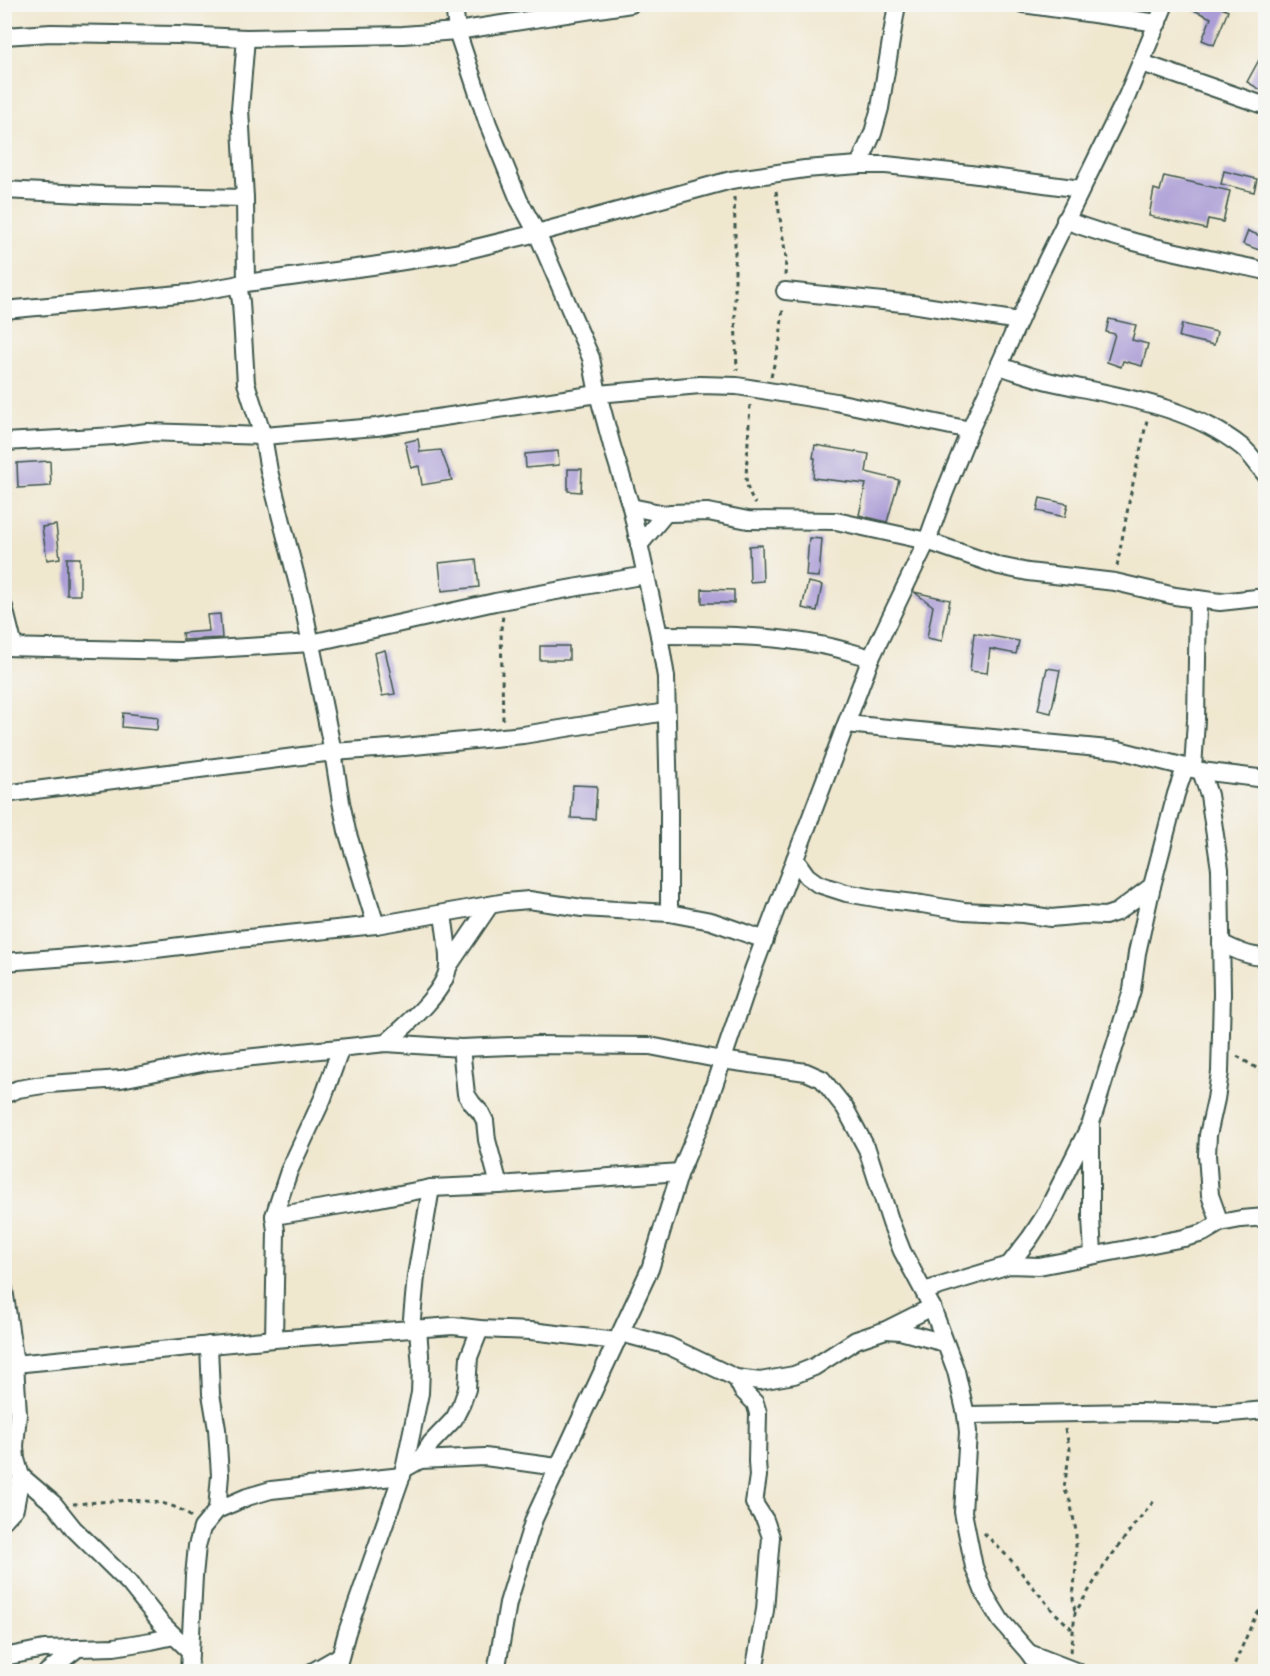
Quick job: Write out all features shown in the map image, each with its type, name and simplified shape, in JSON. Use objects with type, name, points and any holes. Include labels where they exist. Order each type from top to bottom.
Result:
[{"type":"street","points":[[454,4],[457,31],[488,124],[519,200],[537,233],[591,358],[598,394],[631,507],[666,676],[669,913]]},
{"type":"street","points":[[4,36],[51,33],[246,38],[404,35],[457,31],[578,8],[631,4]]},
{"type":"street","points":[[859,165],[873,133],[880,108],[897,4]]},
{"type":"street","points":[[1023,4],[1158,23]]},
{"type":"street","points":[[495,1671],[508,1603],[534,1519],[650,1269],[680,1172],[703,1118],[765,939],[871,658],[927,541],[970,430],[1018,321],[1127,96],[1165,4]]},
{"type":"street","points":[[246,38],[240,109],[245,198],[242,312],[246,383],[263,436],[269,471],[311,644],[347,831],[376,925]]},
{"type":"street","points":[[1142,63],[1266,106]]},
{"type":"street","points":[[4,310],[190,293],[242,283],[455,253],[731,180],[805,169],[886,165],[1081,189]]},
{"type":"street","points":[[4,190],[245,198]]},
{"type":"street","points":[[1065,220],[1096,232],[1266,271]]},
{"type":"street","points":[[785,291],[912,304],[1018,321]]},
{"type":"street","points":[[999,366],[1047,381],[1149,403],[1192,419],[1221,432],[1244,448],[1266,475]]},
{"type":"street","points":[[4,442],[116,436],[147,432],[263,436],[376,427],[598,394],[700,385],[745,387],[836,402],[970,430]]},
{"type":"street","points":[[631,507],[665,514],[708,512],[748,520],[836,521],[927,541],[999,566],[1028,572],[1114,582],[1220,602],[1266,597]]},
{"type":"street","points":[[639,544],[665,514]]},
{"type":"street","points":[[4,607],[9,647],[180,651],[311,644],[508,600],[646,575]]},
{"type":"street","points":[[1009,1265],[1045,1215],[1092,1123],[1132,990],[1137,953],[1152,886],[1176,794],[1193,769],[1198,599]]},
{"type":"street","points":[[659,635],[776,639],[826,646],[871,658]]},
{"type":"street","points":[[4,794],[333,752],[404,747],[570,728],[666,712]]},
{"type":"street","points":[[846,724],[1119,750],[1193,769],[1266,779]]},
{"type":"street","points":[[1193,769],[1209,795],[1221,869],[1220,1072],[1208,1135],[1210,1195],[1220,1223]]},
{"type":"street","points":[[795,859],[807,876],[818,884],[846,893],[964,911],[1051,918],[1105,916],[1117,912],[1152,886]]},
{"type":"street","points":[[4,962],[123,953],[376,925],[529,900],[582,908],[669,913],[711,921],[765,939]]},
{"type":"street","points":[[386,1043],[408,1024],[438,991],[443,984],[448,967],[490,905]]},
{"type":"street","points":[[443,914],[448,967]]},
{"type":"street","points":[[1221,943],[1239,952],[1266,957]]},
{"type":"street","points":[[4,1095],[18,1089],[50,1084],[121,1079],[207,1062],[386,1043],[461,1048],[547,1045],[650,1046],[722,1060],[806,1072],[822,1079],[845,1107],[867,1149],[902,1251],[932,1307],[956,1371],[968,1432],[963,1512],[974,1567],[985,1595],[1001,1621],[1042,1671]]},
{"type":"street","points":[[274,1339],[276,1231],[274,1216],[289,1171],[323,1098],[341,1048]]},
{"type":"street","points":[[461,1048],[466,1094],[485,1121],[487,1140],[499,1185]]},
{"type":"street","points":[[1092,1123],[1091,1218],[1094,1254]]},
{"type":"street","points":[[274,1216],[431,1188],[680,1172]]},
{"type":"street","points":[[312,1671],[338,1664],[403,1473],[420,1392],[421,1368],[414,1329],[416,1275],[431,1188]]},
{"type":"street","points":[[924,1291],[1009,1265],[1039,1266],[1184,1238],[1203,1233],[1220,1223],[1266,1217]]},
{"type":"street","points":[[4,1289],[10,1364],[18,1414],[16,1459],[21,1476],[15,1508],[4,1520]]},
{"type":"street","points":[[10,1364],[274,1339],[453,1326],[619,1337],[669,1346],[736,1378],[760,1381],[794,1375],[814,1367],[856,1340],[886,1330],[932,1307]]},
{"type":"street","points":[[189,1671],[197,1546],[202,1528],[217,1510],[247,1497],[272,1490],[403,1473],[420,1460],[430,1443],[454,1419],[467,1389],[470,1358],[480,1329]]},
{"type":"street","points":[[886,1330],[900,1331],[945,1343]]},
{"type":"street","points":[[209,1346],[211,1394],[217,1429],[220,1475],[217,1510]]},
{"type":"street","points":[[736,1378],[742,1390],[758,1408],[756,1461],[758,1476],[754,1503],[765,1520],[771,1537],[765,1610],[754,1671]]},
{"type":"street","points":[[966,1415],[1138,1412],[1220,1414],[1266,1410]]},
{"type":"street","points":[[420,1460],[485,1456],[557,1467]]},
{"type":"street","points":[[21,1476],[54,1504],[74,1528],[129,1582],[160,1622],[190,1651]]},
{"type":"street","points":[[4,1657],[44,1649],[114,1647],[174,1635]]},
{"type":"street","points":[[47,1671],[78,1648]]},
{"type":"street","points":[[1029,1653],[1074,1670]]},
{"type":"path","points":[[731,180],[735,202],[735,314],[745,387],[748,488],[752,500],[774,520]]},
{"type":"path","points":[[1114,582],[1149,403]]},
{"type":"path","points":[[504,736],[501,629],[508,600]]},
{"type":"path","points":[[1221,1046],[1266,1074]]},
{"type":"path","points":[[1059,1413],[1070,1449],[1064,1488],[1070,1501],[1076,1531],[1073,1598],[1075,1613],[1072,1629],[1074,1670]]},
{"type":"path","points":[[1075,1613],[1110,1558],[1155,1500]]},
{"type":"path","points":[[54,1504],[140,1501],[162,1503],[187,1513],[202,1528]]},
{"type":"path","points":[[963,1512],[1011,1559],[1053,1611],[1072,1629]]},
{"type":"path","points":[[1231,1671],[1255,1617],[1266,1602]]},
{"type":"building","points":[[1180,4],[1213,4],[1228,11],[1214,45],[1202,40],[1211,18]]},
{"type":"building","points":[[1266,47],[1266,93],[1247,82]]},
{"type":"building","points":[[1224,171],[1257,179],[1254,192],[1221,184]]},
{"type":"building","points":[[1164,176],[1230,191],[1223,222],[1208,219],[1206,229],[1149,216],[1154,189],[1160,191]]},
{"type":"building","points":[[1248,231],[1263,237],[1259,250],[1243,244]]},
{"type":"building","points":[[1109,319],[1136,325],[1132,340],[1148,344],[1142,366],[1123,361],[1121,367],[1107,362],[1115,334],[1106,332]]},
{"type":"building","points":[[1182,324],[1217,332],[1214,345],[1179,337]]},
{"type":"building","points":[[418,439],[420,452],[441,450],[452,480],[422,485],[419,466],[411,468],[405,442]]},
{"type":"building","points":[[815,445],[869,454],[866,472],[899,480],[887,522],[859,515],[866,484],[813,478]]},
{"type":"building","points":[[558,451],[559,465],[526,468],[525,454]]},
{"type":"building","points":[[50,461],[51,486],[18,488],[17,463]]},
{"type":"building","points":[[568,469],[582,469],[581,492],[568,491]]},
{"type":"building","points":[[1040,498],[1068,504],[1065,517],[1037,511]]},
{"type":"building","points":[[56,525],[60,558],[47,560],[42,527]]},
{"type":"building","points":[[809,538],[822,539],[819,577],[806,576]]},
{"type":"building","points":[[762,545],[763,581],[750,582],[749,546]]},
{"type":"building","points":[[67,558],[80,558],[80,595],[67,595]]},
{"type":"building","points":[[476,559],[479,587],[442,591],[439,563]]},
{"type":"building","points":[[808,582],[822,585],[817,611],[802,608]]},
{"type":"building","points":[[702,589],[734,590],[734,603],[702,603]]},
{"type":"building","points":[[914,592],[950,600],[942,641],[927,638],[933,606]]},
{"type":"building","points":[[220,614],[222,638],[183,640],[182,633],[209,631],[207,615]]},
{"type":"building","points":[[974,633],[1019,641],[1016,654],[990,649],[987,673],[970,671]]},
{"type":"building","points":[[540,646],[569,646],[569,660],[540,660]]},
{"type":"building","points":[[385,650],[395,694],[382,696],[374,653]]},
{"type":"building","points":[[1047,668],[1060,670],[1051,713],[1038,710]]},
{"type":"building","points":[[123,713],[158,717],[157,730],[122,727]]},
{"type":"building","points":[[573,785],[597,786],[595,819],[571,818]]}]
